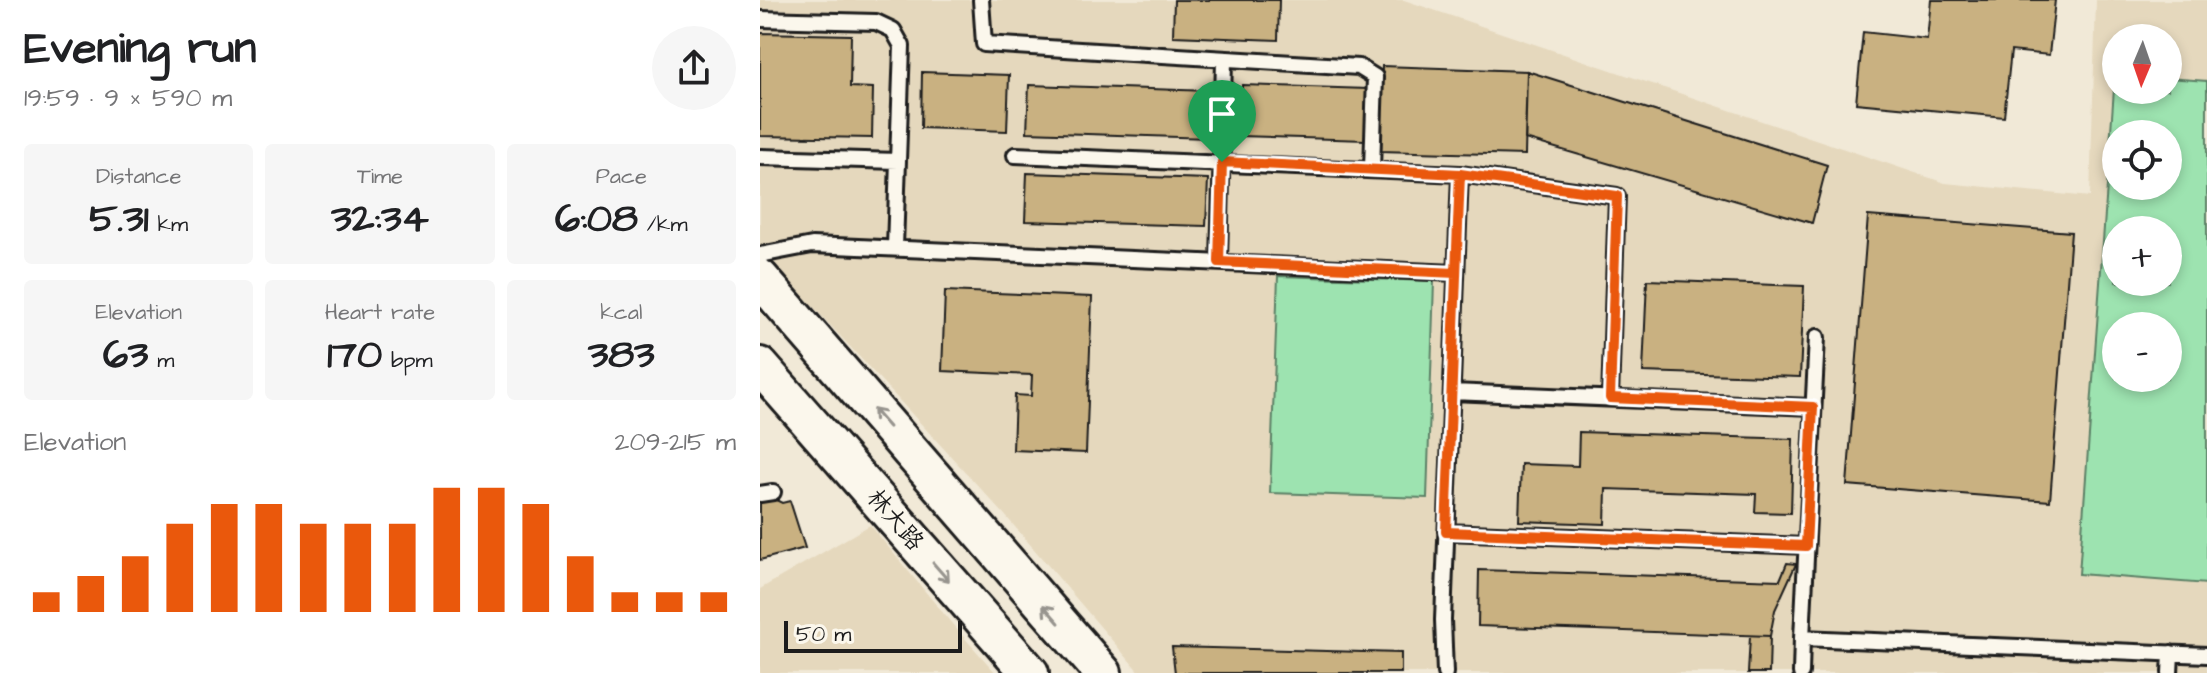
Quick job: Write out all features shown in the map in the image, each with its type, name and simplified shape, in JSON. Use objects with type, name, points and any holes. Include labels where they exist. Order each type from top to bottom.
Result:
[{"type":"main road","points":[[760,278],[1103,673]]},
{"type":"main road","name":"林大路","points":[[760,366],[1030,673]]},
{"type":"lane","points":[[981,0],[984,44],[1359,67],[1367,70],[1375,77],[1372,169]]},
{"type":"lane","points":[[760,19],[876,22],[893,30],[902,46],[895,247]]},
{"type":"lane","points":[[1219,262],[1224,60]]},
{"type":"lane","points":[[1015,155],[1460,174],[1617,196],[1610,398]]},
{"type":"lane","points":[[760,157],[898,161]]},
{"type":"lane","points":[[1445,673],[1443,620],[1460,174]]},
{"type":"lane","points":[[760,255],[812,245],[895,247],[1456,273]]},
{"type":"lane","points":[[1801,673],[1817,337]]},
{"type":"lane","points":[[1452,392],[1813,407]]},
{"type":"lane","points":[[1446,532],[1806,546]]},
{"type":"lane","points":[[1802,638],[2207,655]]},
{"type":"lane","points":[[2170,673],[2171,653]]},
{"type":"shaded area","points":[[760,0],[1404,0],[1945,183],[2090,197],[2096,0],[2207,0],[2207,673],[1140,673],[1004,514],[760,249]]},
{"type":"shaded area","points":[[870,525],[996,673],[760,673],[760,589]]},
{"type":"green space","points":[[2182,79],[2207,81],[2207,584],[2079,574],[2102,255],[2102,296],[2182,296],[2182,216],[2105,216],[2106,200],[2182,200],[2182,120],[2112,120],[2113,104],[2182,104]]},
{"type":"green space","points":[[1278,276],[1434,281],[1427,498],[1270,493]]},
{"type":"building","points":[[1174,0],[1279,0],[1278,40],[1173,36]]},
{"type":"building","points":[[1931,0],[2055,0],[2049,55],[2011,51],[2004,117],[1856,103],[1863,32],[1927,39]]},
{"type":"building","points":[[760,33],[851,35],[850,87],[873,88],[872,138],[760,136]]},
{"type":"building","points":[[1382,66],[1527,71],[1525,155],[1380,151]]},
{"type":"building","points":[[1527,71],[1827,165],[1812,223],[1525,139]]},
{"type":"building","points":[[922,72],[1009,75],[1007,131],[921,128]]},
{"type":"building","points":[[1029,85],[1210,91],[1208,138],[1027,132]]},
{"type":"building","points":[[1242,85],[1368,89],[1366,140],[1240,136]]},
{"type":"building","points":[[1027,173],[1208,179],[1206,226],[1025,221]]},
{"type":"building","points":[[1868,216],[2071,232],[2050,501],[1847,485]]},
{"type":"building","points":[[1647,280],[1804,286],[1800,377],[1643,372]]},
{"type":"building","points":[[945,291],[1092,297],[1086,453],[1013,450],[1015,395],[1031,396],[1032,375],[942,371]]},
{"type":"building","points":[[1579,432],[1793,439],[1791,513],[1755,512],[1756,494],[1606,489],[1605,524],[1519,521],[1521,464],[1578,466]]},
{"type":"building","points":[[772,498],[782,503],[790,501],[805,548],[760,560],[760,501]]},
{"type":"building","points":[[1787,563],[1796,564],[1775,610],[1770,636],[1478,626],[1479,570],[1780,580]]},
{"type":"building","points":[[1750,636],[1770,636],[1769,673],[1748,673]]},
{"type":"building","points":[[1172,647],[1401,653],[1401,673],[1175,673]]},
{"type":"route","points":[[1222,162],[1219,262],[1456,273],[1460,174],[1617,196],[1610,398],[1813,407],[1806,546],[1446,532],[1460,174],[1222,162]]}]
